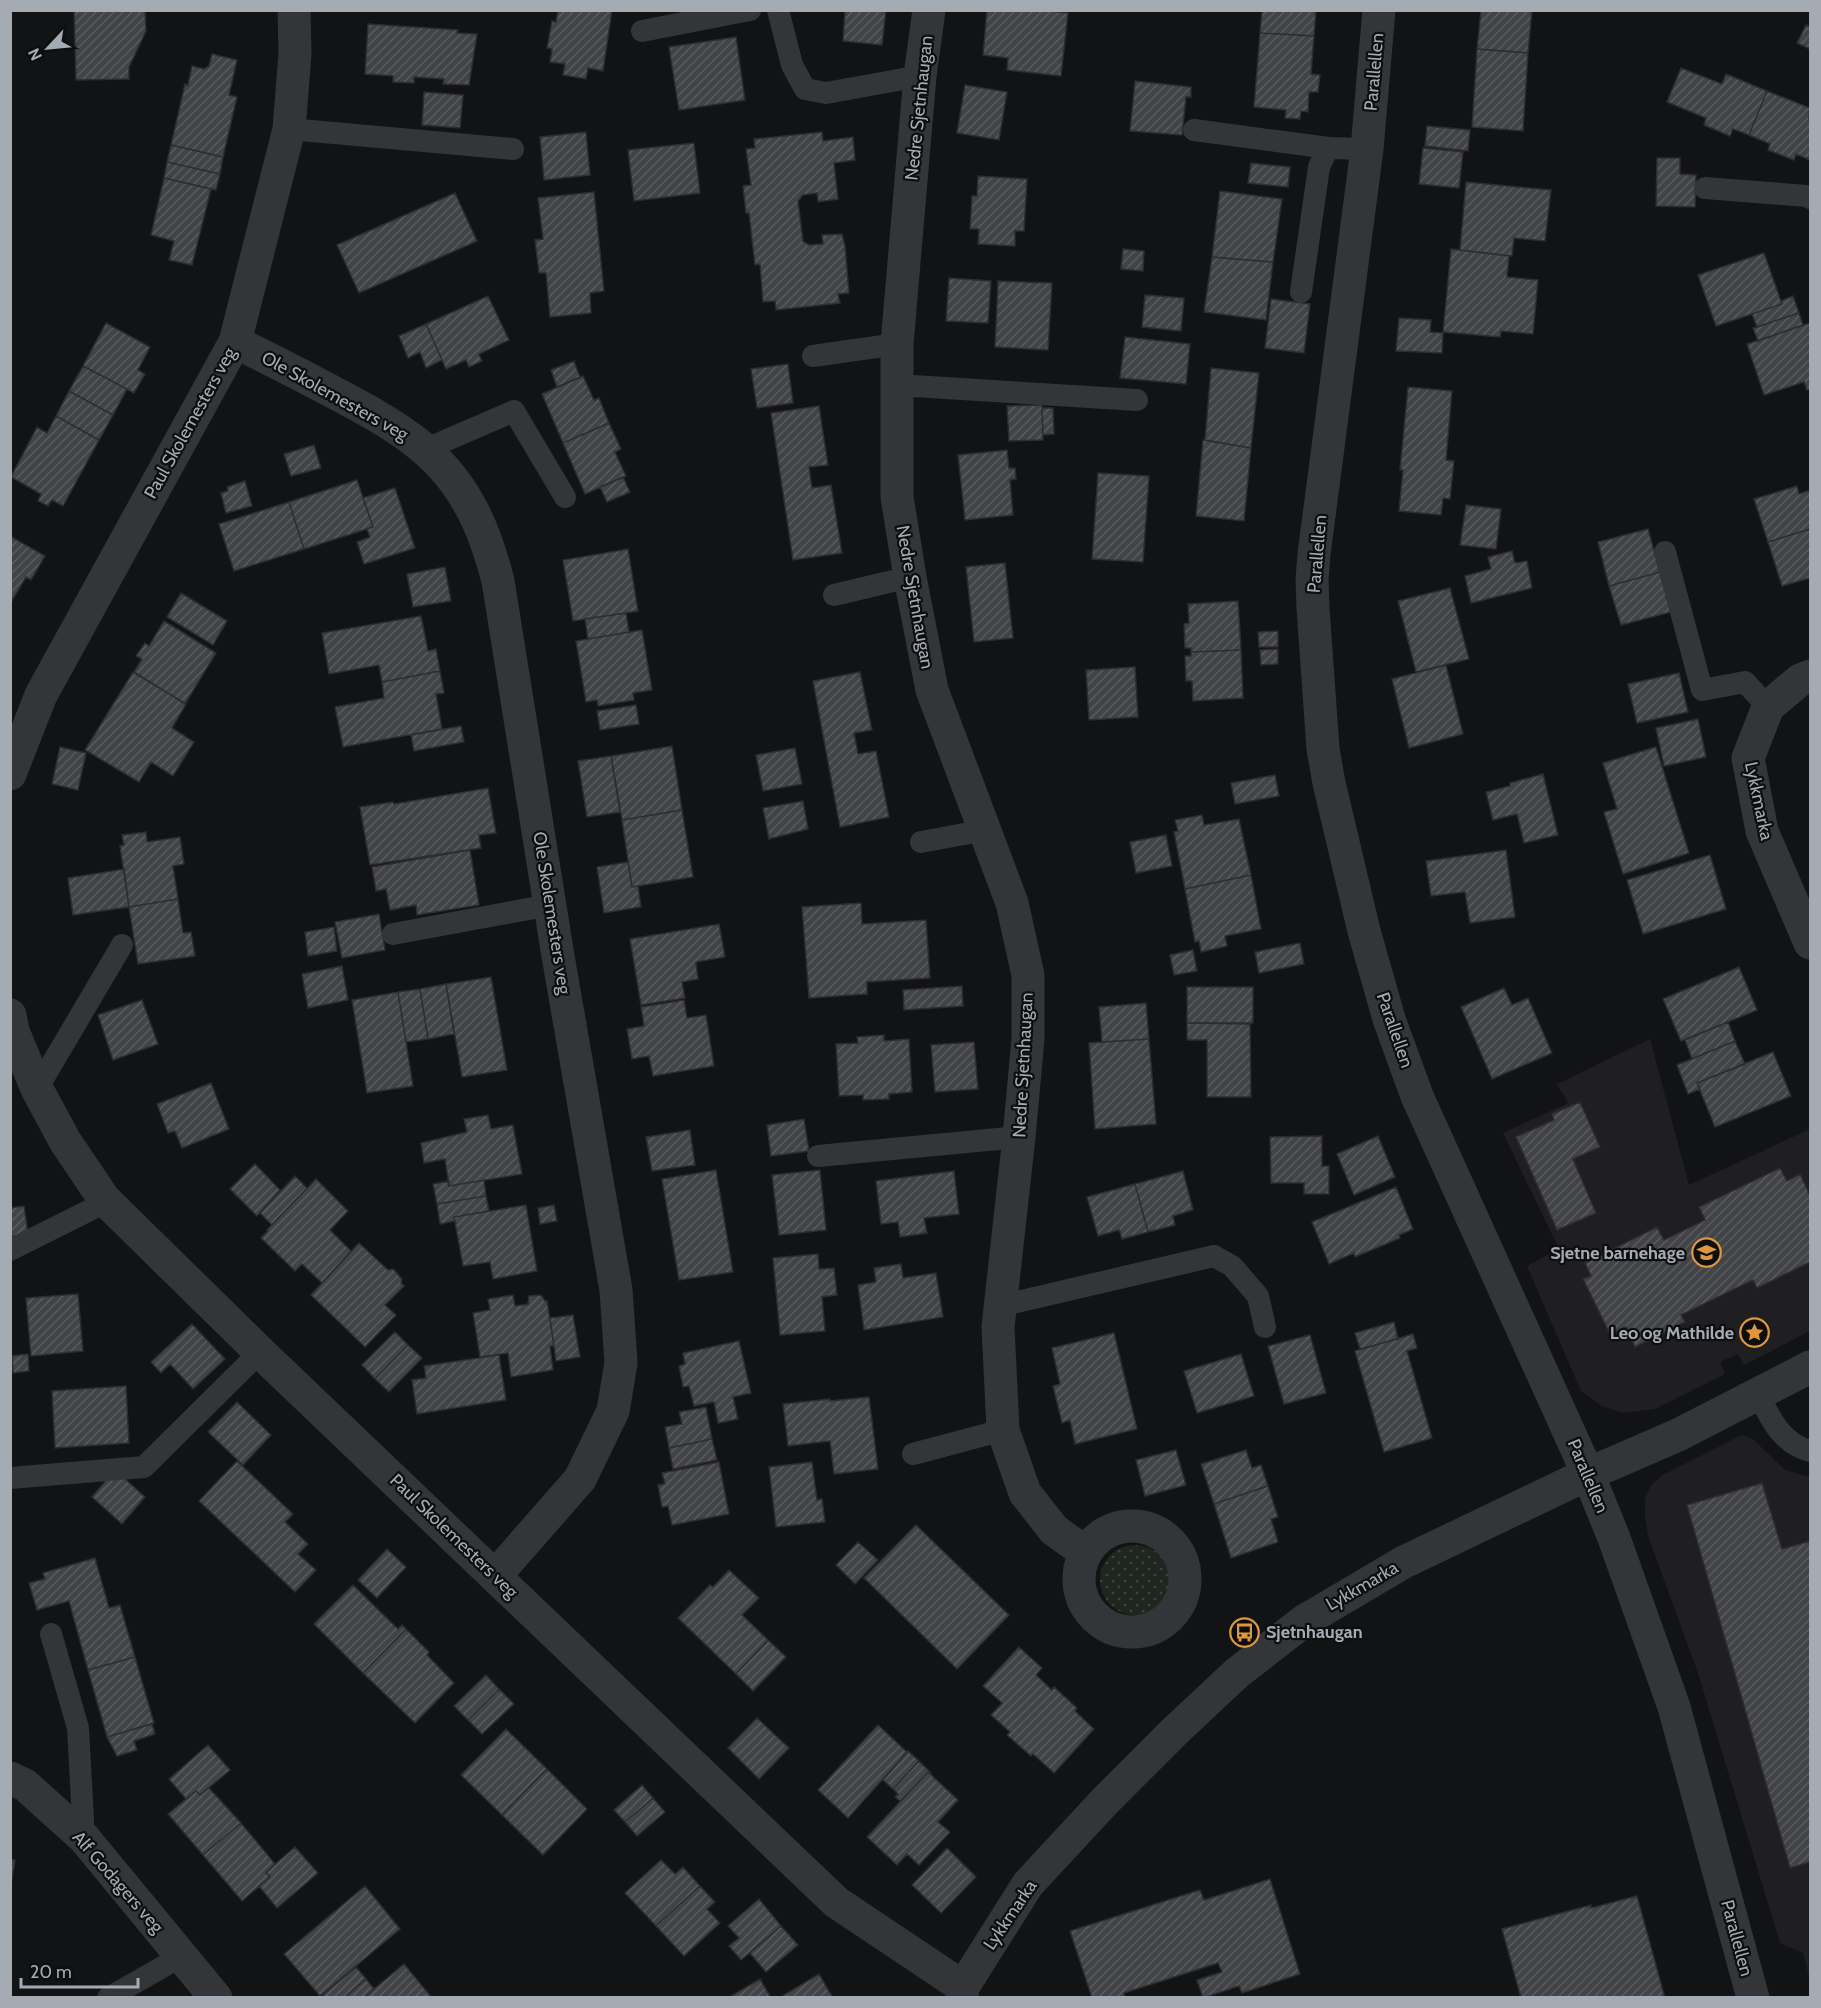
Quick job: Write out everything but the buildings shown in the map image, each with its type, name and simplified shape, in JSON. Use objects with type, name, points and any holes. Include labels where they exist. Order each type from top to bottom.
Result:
[{"type":"street","name":"Paul Skolemesters veg","points":[[10,774],[41,695],[235,342],[289,129],[295,54],[294,10]]},
{"type":"street","name":"Nedre Sjetnhaugan","points":[[929,10],[920,76],[897,344],[897,497],[910,577],[933,690],[1012,903],[1028,975],[1028,1039],[998,1327],[1003,1430],[1025,1493],[1054,1530],[1086,1553]]},
{"type":"street","name":"Parallellen","points":[[1379,10],[1367,149],[1312,579],[1323,749],[1329,783],[1364,931],[1389,1019],[1409,1073],[1588,1474],[1614,1538],[1674,1707],[1753,1998]]},
{"type":"street","name":"Ole Skolemesters veg","points":[[235,342],[391,423],[426,449],[450,475],[469,502],[487,539],[498,580],[550,904],[616,1290],[621,1363],[613,1411],[580,1479],[496,1575]]},
{"type":"street","name":"Lykkmarka","points":[[1810,676],[1800,680],[1768,707],[1748,758],[1762,831],[1810,943]]},
{"type":"street","name":"Paul Skolemesters veg","points":[[10,1015],[37,1089],[65,1141],[104,1199],[260,1352],[836,1902],[963,1992]]},
{"type":"street","name":"Lykkmarka","points":[[963,1992],[1028,1884],[1104,1801],[1237,1673],[1304,1621],[1404,1562],[1588,1474],[1678,1435],[1810,1367]]},
{"type":"street","name":"Alf Godagers veg","points":[[10,1778],[25,1785],[84,1838],[216,1998]]},
{"type":"lane","points":[[642,31],[750,10]]},
{"type":"lane","points":[[778,10],[792,65],[805,89],[826,93],[920,76]]},
{"type":"lane","points":[[289,129],[513,149]]},
{"type":"lane","points":[[1194,130],[1328,148],[1367,149]]},
{"type":"lane","points":[[1301,292],[1319,167],[1328,148]]},
{"type":"lane","points":[[1705,188],[1810,198]]},
{"type":"lane","points":[[813,356],[897,344]]},
{"type":"lane","points":[[897,385],[1137,400]]},
{"type":"lane","points":[[426,449],[514,411],[565,497]]},
{"type":"lane","points":[[1665,552],[1702,690],[1745,682],[1768,707]]},
{"type":"lane","points":[[834,595],[910,577]]},
{"type":"lane","points":[[921,842],[986,830]]},
{"type":"lane","points":[[393,934],[550,904]]},
{"type":"lane","points":[[37,1089],[122,945]]},
{"type":"lane","points":[[818,1156],[1019,1137]]},
{"type":"lane","points":[[10,1250],[94,1208],[104,1199]]},
{"type":"lane","points":[[1000,1306],[1214,1256],[1233,1266],[1258,1296],[1265,1327]]},
{"type":"lane","points":[[10,1478],[144,1467],[260,1352]]},
{"type":"lane","points":[[1758,1394],[1778,1432],[1802,1449],[1810,1450]]},
{"type":"lane","points":[[914,1454],[1003,1430]]},
{"type":"lane","points":[[51,1634],[78,1728],[84,1838]]},
{"type":"lane","points":[[108,1998],[143,1989],[182,1956]]},
{"type":"shaded area","points":[[1650,1039],[1689,1185],[1810,1129],[1810,1331],[1744,1365],[1738,1354],[1720,1362],[1725,1374],[1655,1409],[1622,1413],[1602,1406],[1581,1391],[1527,1266],[1559,1249],[1503,1133],[1568,1103],[1557,1084]]},
{"type":"shaded area","points":[[1742,1435],[1753,1439],[1785,1470],[1810,1477],[1810,1980],[1803,1953],[1780,1943],[1698,1673],[1648,1536],[1645,1516],[1645,1499],[1651,1485],[1663,1475]]},
{"type":"shaded area","points":[[1135,1545],[1154,1551],[1164,1561],[1170,1580],[1164,1599],[1154,1609],[1135,1615],[1116,1609],[1106,1599],[1100,1580],[1106,1561],[1116,1551]]},
{"type":"place","name":"Sjetne barnehage","points":[[1706,1253]]},
{"type":"place","name":"Leo og Mathilde","points":[[1755,1333]]},
{"type":"place","name":"Sjetnhaugan","points":[[1245,1632]]}]
